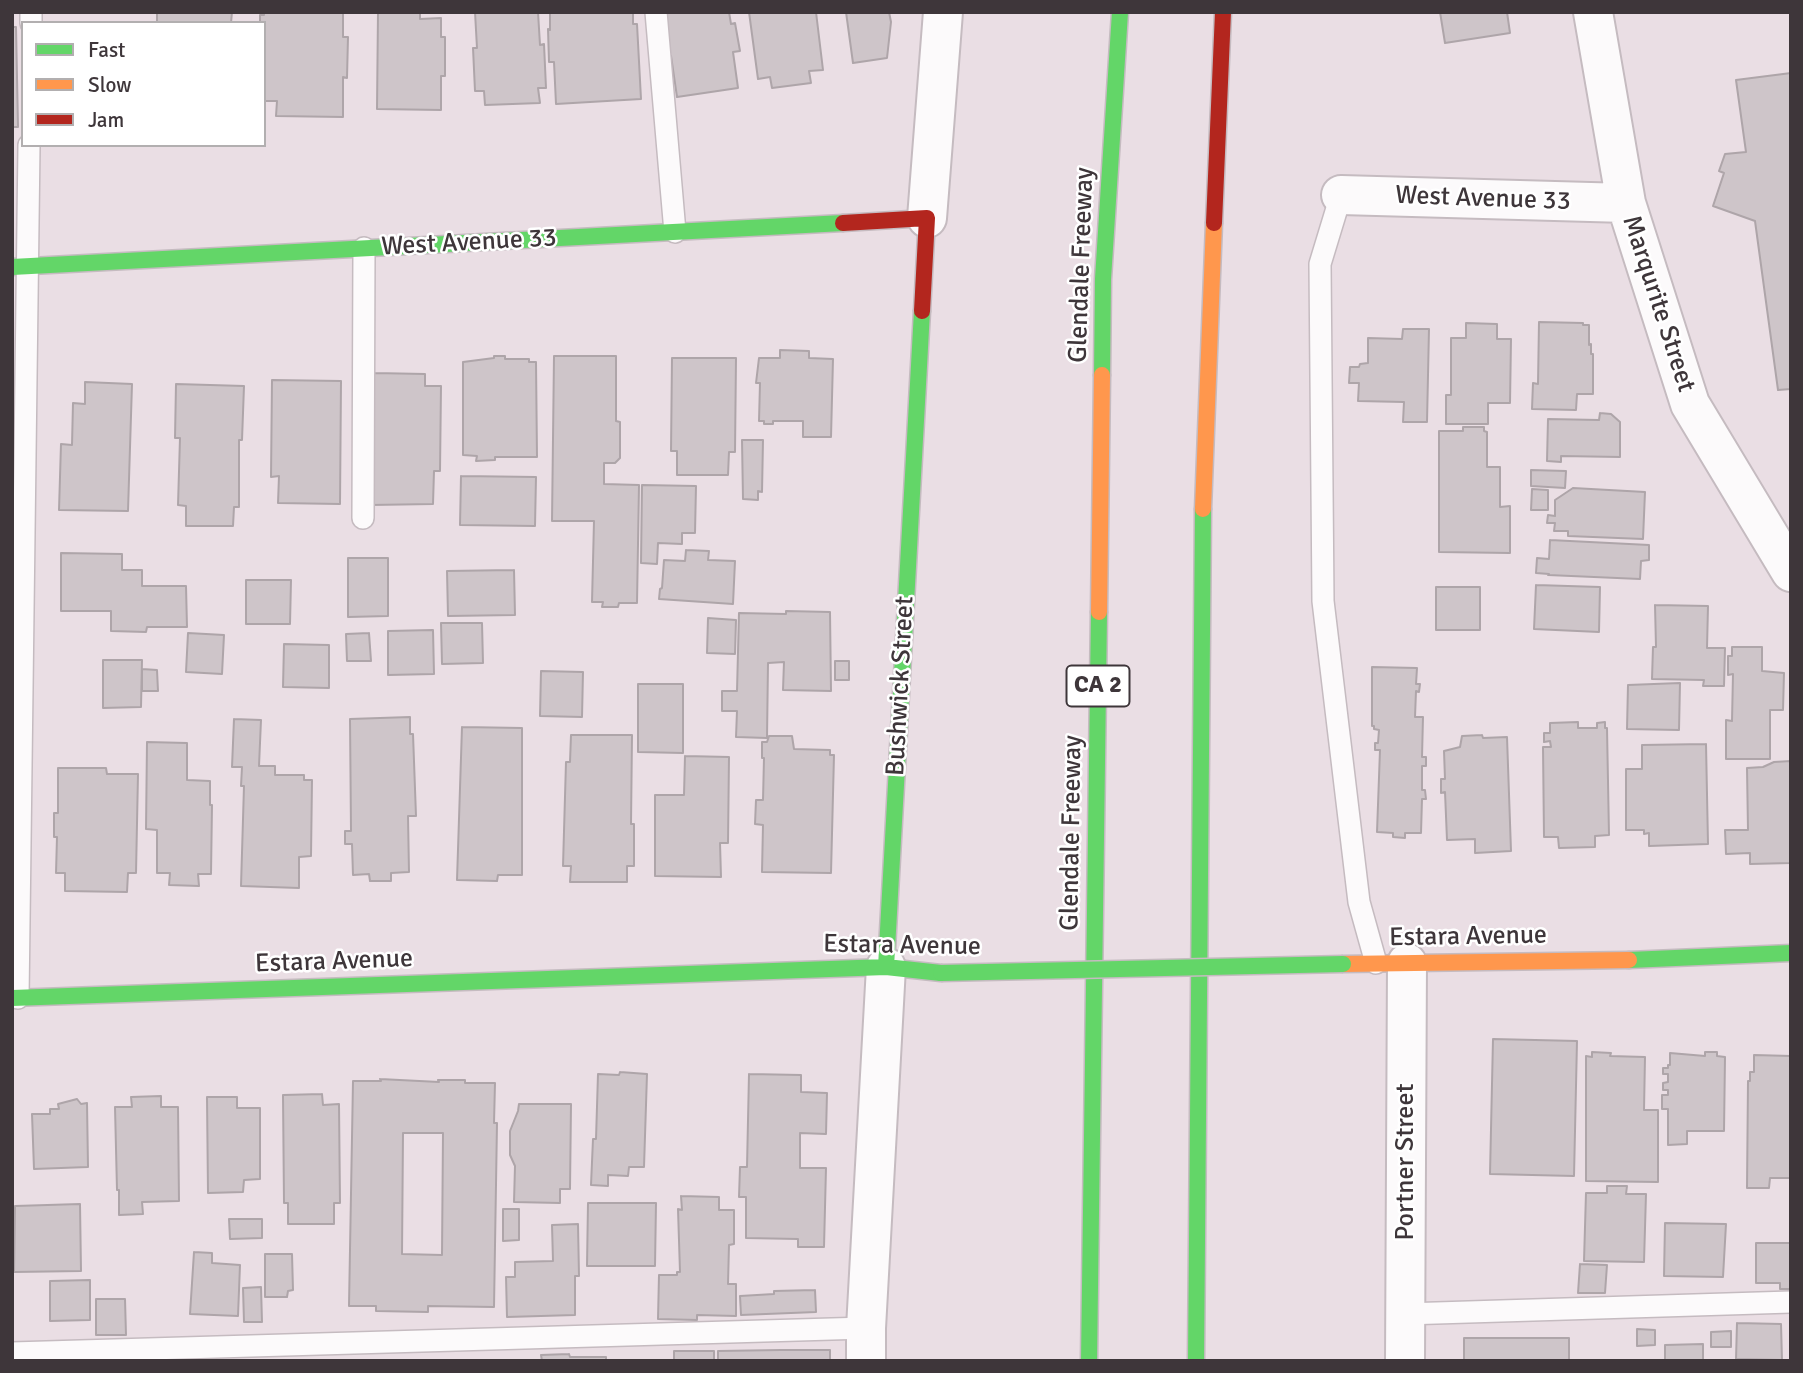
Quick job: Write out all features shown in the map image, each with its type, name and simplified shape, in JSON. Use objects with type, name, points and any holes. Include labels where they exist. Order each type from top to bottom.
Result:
[{"type":"main road","name":"Glendale Freeway","points":[[1089,1361],[1103,279],[1120,12]]},
{"type":"main road","points":[[1196,1361],[1204,445],[1223,12]]},
{"type":"main road","name":"West Avenue 33","points":[[20,267],[927,218]]},
{"type":"main road","name":"Bushwick Street","points":[[886,967],[927,218]]},
{"type":"main road","name":"Estara Avenue","points":[[15,998],[886,967],[941,973],[1672,959],[1791,953]]},
{"type":"street","name":"Bushwick Street","points":[[927,218],[943,12]]},
{"type":"street","name":"Marqurite Street","points":[[1593,12],[1626,203],[1690,404],[1791,572]]},
{"type":"street","name":"West Avenue 33","points":[[1341,195],[1626,203]]},
{"type":"street","name":"Portner Street","points":[[1392,963],[1405,1361]]},
{"type":"street","name":"Bushwick Street","points":[[866,1344],[886,967]]},
{"type":"lane","points":[[656,12],[675,232]]},
{"type":"lane","points":[[15,998],[20,267],[29,147]]},
{"type":"lane","points":[[1341,195],[1320,264],[1323,601],[1359,902],[1392,963]]},
{"type":"lane","points":[[363,518],[364,248]]},
{"type":"lane","points":[[1404,1314],[1791,1302]]},
{"type":"lane","points":[[12,1353],[866,1344]]},
{"type":"building","points":[[157,12],[232,12],[231,21],[157,21]]},
{"type":"building","points":[[264,12],[343,12],[343,37],[348,37],[347,78],[343,77],[343,117],[276,116],[277,101],[266,101],[266,21],[260,21],[260,15],[264,15]]},
{"type":"building","points":[[378,12],[420,12],[420,19],[441,18],[441,37],[445,37],[445,76],[441,76],[441,110],[377,109]]},
{"type":"building","points":[[475,12],[538,12],[540,45],[544,44],[546,88],[538,88],[540,103],[485,105],[484,91],[475,91]]},
{"type":"building","points":[[550,12],[633,12],[633,24],[637,24],[641,99],[556,104],[554,62],[549,62]]},
{"type":"building","points":[[665,12],[729,12],[731,24],[735,23],[740,51],[733,52],[738,88],[677,97],[671,56],[668,57]]},
{"type":"building","points":[[749,12],[816,12],[823,70],[809,71],[811,83],[772,88],[770,77],[758,79]]},
{"type":"building","points":[[846,12],[889,12],[891,22],[887,58],[853,63]]},
{"type":"building","points":[[1440,12],[1507,12],[1510,33],[1445,43]]},
{"type":"building","points":[[12,27],[16,27],[18,127],[12,127]]},
{"type":"building","points":[[1791,73],[1791,389],[1778,390],[1755,221],[1713,206],[1724,173],[1719,171],[1725,154],[1746,152],[1736,80]]},
{"type":"building","points":[[1539,322],[1589,325],[1589,345],[1591,344],[1593,354],[1593,394],[1577,394],[1576,410],[1532,409],[1533,383],[1538,384]]},
{"type":"building","points":[[1466,323],[1497,324],[1497,339],[1511,339],[1510,403],[1488,403],[1488,424],[1446,424],[1446,395],[1451,395],[1451,338],[1466,338]]},
{"type":"building","points":[[1403,329],[1429,329],[1427,422],[1403,422],[1404,402],[1358,401],[1359,383],[1349,383],[1350,367],[1368,363],[1368,338],[1402,339]]},
{"type":"building","points":[[780,350],[809,351],[809,358],[833,359],[831,437],[803,437],[803,421],[773,421],[773,424],[764,424],[764,421],[759,421],[760,383],[756,383],[759,358],[780,358]]},
{"type":"building","points":[[494,356],[536,362],[537,457],[495,457],[495,460],[476,461],[477,456],[463,455],[463,362]]},
{"type":"building","points":[[554,356],[616,356],[616,421],[620,422],[620,458],[615,463],[604,463],[604,484],[639,485],[637,603],[602,607],[603,602],[592,602],[594,521],[552,521]]},
{"type":"building","points":[[672,358],[736,358],[735,452],[729,452],[728,475],[677,475],[677,451],[671,451]]},
{"type":"building","points":[[374,373],[425,374],[425,386],[441,386],[440,471],[434,471],[433,504],[370,505]]},
{"type":"building","points":[[272,380],[341,381],[340,504],[278,503],[279,476],[271,477]]},
{"type":"building","points":[[85,382],[132,384],[128,511],[59,510],[61,444],[72,445],[73,403],[85,404]]},
{"type":"building","points":[[176,384],[244,386],[242,440],[239,440],[239,507],[234,507],[233,526],[186,526],[186,506],[178,505],[180,438],[175,438]]},
{"type":"building","points":[[1600,413],[1611,414],[1620,422],[1620,457],[1561,456],[1561,462],[1547,461],[1548,419],[1599,420]]},
{"type":"building","points":[[1463,427],[1484,427],[1487,432],[1487,467],[1500,467],[1500,507],[1510,506],[1510,553],[1439,552],[1439,431],[1463,431]]},
{"type":"building","points":[[742,440],[763,440],[762,492],[758,491],[758,500],[743,499]]},
{"type":"building","points":[[1531,470],[1566,471],[1565,488],[1531,486]]},
{"type":"building","points":[[461,476],[536,477],[535,526],[460,525]]},
{"type":"building","points":[[642,485],[696,486],[695,533],[682,533],[682,544],[658,543],[657,564],[641,563]]},
{"type":"building","points":[[1573,488],[1645,492],[1643,539],[1568,536],[1568,531],[1554,531],[1555,523],[1547,523],[1548,515],[1555,516],[1555,500]]},
{"type":"building","points":[[1532,489],[1548,490],[1548,510],[1531,510]]},
{"type":"building","points":[[1550,540],[1649,545],[1649,560],[1641,561],[1640,579],[1536,573],[1537,558],[1549,559]]},
{"type":"building","points":[[686,550],[709,551],[708,560],[735,561],[733,604],[659,599],[664,560],[685,561]]},
{"type":"building","points":[[61,553],[122,554],[122,570],[142,570],[142,586],[186,586],[187,627],[147,627],[146,632],[111,631],[111,611],[61,611]]},
{"type":"building","points":[[348,558],[388,558],[388,616],[348,617]]},
{"type":"building","points":[[514,570],[515,615],[448,616],[447,571]]},
{"type":"building","points":[[246,580],[291,580],[290,624],[246,624]]},
{"type":"building","points":[[1536,585],[1600,587],[1599,632],[1534,629]]},
{"type":"building","points":[[1436,587],[1480,587],[1480,630],[1436,630]]},
{"type":"building","points":[[1655,605],[1708,606],[1707,648],[1725,648],[1724,686],[1703,686],[1704,680],[1652,679],[1653,647],[1656,647]]},
{"type":"building","points":[[786,611],[830,612],[831,691],[783,690],[784,662],[768,663],[767,738],[736,737],[737,711],[722,711],[722,691],[737,691],[739,613],[786,614]]},
{"type":"building","points":[[708,618],[736,620],[735,654],[707,653]]},
{"type":"building","points":[[441,623],[482,623],[483,663],[442,664]]},
{"type":"building","points":[[433,630],[434,674],[388,675],[388,631]]},
{"type":"building","points":[[188,633],[224,635],[222,674],[186,672]]},
{"type":"building","points":[[369,633],[371,661],[347,661],[346,634]]},
{"type":"building","points":[[284,644],[329,645],[329,688],[283,687]]},
{"type":"building","points":[[1732,647],[1762,647],[1762,671],[1784,673],[1783,710],[1770,710],[1770,759],[1726,759],[1726,720],[1732,721],[1733,674],[1728,675],[1728,656],[1732,656]]},
{"type":"building","points":[[103,660],[142,660],[141,707],[103,708]]},
{"type":"building","points":[[835,661],[849,661],[849,680],[835,680]]},
{"type":"building","points":[[1372,667],[1417,668],[1416,684],[1420,684],[1419,692],[1416,691],[1415,717],[1423,717],[1422,757],[1426,757],[1426,766],[1422,766],[1422,790],[1425,790],[1426,799],[1422,799],[1421,833],[1405,833],[1405,838],[1393,837],[1393,833],[1377,832],[1380,750],[1375,750],[1379,730],[1372,726]]},
{"type":"building","points":[[142,669],[157,670],[158,691],[142,691]]},
{"type":"building","points":[[541,671],[583,672],[582,717],[540,716]]},
{"type":"building","points":[[1680,683],[1679,730],[1627,729],[1628,685]]},
{"type":"building","points":[[638,684],[683,684],[683,753],[638,752]]},
{"type":"building","points":[[410,717],[416,816],[408,816],[409,872],[391,873],[391,881],[370,881],[369,874],[353,875],[352,844],[345,844],[345,831],[351,831],[350,719]]},
{"type":"building","points":[[234,719],[261,720],[259,766],[275,766],[275,775],[304,775],[304,780],[312,780],[311,856],[299,857],[299,888],[241,886],[244,786],[241,786],[242,767],[232,767]]},
{"type":"building","points":[[1578,722],[1578,728],[1597,728],[1597,723],[1605,722],[1607,728],[1609,835],[1595,836],[1595,847],[1559,848],[1558,837],[1544,837],[1543,747],[1551,747],[1550,741],[1544,742],[1544,733],[1550,733],[1550,723]]},
{"type":"building","points":[[462,727],[522,728],[522,875],[498,875],[497,881],[457,880]]},
{"type":"building","points":[[571,735],[632,735],[631,824],[634,824],[634,866],[627,866],[627,882],[570,882],[571,866],[563,866],[566,762],[570,762]]},
{"type":"building","points":[[1482,735],[1483,738],[1507,737],[1511,851],[1475,853],[1475,839],[1447,840],[1445,792],[1441,793],[1441,779],[1445,779],[1444,751],[1460,747],[1462,736]]},
{"type":"building","points":[[769,736],[792,736],[794,749],[830,750],[830,755],[834,755],[831,873],[762,872],[763,825],[755,824],[756,800],[763,800],[762,742],[767,742]]},
{"type":"building","points":[[147,742],[187,743],[187,780],[210,781],[211,874],[198,874],[199,886],[169,885],[170,873],[157,873],[157,830],[146,829]]},
{"type":"building","points":[[1706,744],[1708,844],[1649,846],[1649,833],[1644,834],[1644,830],[1626,830],[1626,769],[1642,769],[1642,745]]},
{"type":"building","points":[[685,756],[729,757],[728,843],[720,843],[721,877],[655,876],[655,795],[684,795]]},
{"type":"building","points":[[1791,761],[1791,863],[1750,864],[1750,853],[1726,854],[1725,830],[1748,830],[1747,768]]},
{"type":"building","points":[[58,768],[106,768],[107,774],[138,774],[136,873],[128,873],[127,892],[65,891],[65,873],[56,873],[57,837],[54,837],[54,813],[58,813]]},
{"type":"building","points":[[1493,1039],[1577,1041],[1574,1176],[1490,1174]]},
{"type":"building","points":[[1592,1052],[1611,1053],[1610,1056],[1645,1057],[1644,1110],[1658,1110],[1658,1182],[1586,1181],[1586,1056],[1592,1057]]},
{"type":"building","points":[[1705,1052],[1717,1052],[1717,1056],[1725,1057],[1724,1131],[1687,1131],[1687,1144],[1668,1145],[1668,1109],[1662,1109],[1662,1095],[1668,1095],[1668,1090],[1663,1090],[1663,1083],[1668,1082],[1668,1074],[1663,1074],[1663,1068],[1670,1065],[1670,1053],[1705,1056]]},
{"type":"building","points":[[1754,1055],[1791,1056],[1791,1178],[1770,1178],[1769,1188],[1747,1188],[1748,1081],[1750,1072],[1754,1072]]},
{"type":"building","points":[[620,1072],[647,1074],[644,1167],[629,1167],[628,1176],[608,1175],[608,1186],[591,1185],[598,1074],[619,1075]]},
{"type":"building","points":[[749,1074],[801,1075],[801,1092],[827,1093],[826,1134],[800,1133],[800,1168],[826,1168],[824,1247],[798,1247],[798,1239],[746,1238],[746,1197],[739,1197],[740,1167],[747,1167]]},
{"type":"building","points":[[380,1079],[439,1082],[438,1080],[465,1080],[465,1083],[495,1083],[494,1123],[497,1123],[494,1307],[428,1306],[428,1312],[376,1311],[376,1306],[349,1306],[353,1081],[381,1081]],"holes":[[[403,1133],[443,1133],[442,1255],[402,1254]]]},
{"type":"building","points":[[322,1094],[323,1105],[339,1104],[340,1203],[334,1203],[334,1224],[288,1224],[288,1203],[284,1203],[283,1095]]},
{"type":"building","points":[[161,1096],[161,1107],[178,1107],[179,1201],[142,1202],[143,1214],[119,1215],[115,1107],[132,1107],[131,1097]]},
{"type":"building","points":[[207,1097],[237,1097],[237,1108],[260,1108],[260,1179],[244,1180],[243,1192],[208,1193]]},
{"type":"building","points":[[77,1099],[81,1104],[87,1103],[88,1167],[34,1169],[32,1114],[50,1114],[50,1109],[59,1109],[58,1104]]},
{"type":"building","points":[[519,1104],[571,1104],[570,1189],[560,1189],[560,1203],[514,1202],[515,1166],[510,1155],[510,1131]]},
{"type":"building","points":[[1607,1186],[1627,1186],[1626,1194],[1646,1194],[1644,1262],[1584,1261],[1586,1193],[1607,1193]]},
{"type":"building","points":[[681,1196],[719,1197],[719,1210],[734,1210],[734,1244],[729,1245],[728,1284],[736,1284],[736,1316],[697,1315],[697,1320],[658,1319],[659,1275],[677,1275],[677,1272],[680,1272],[678,1209],[682,1210]]},
{"type":"building","points":[[588,1203],[656,1203],[655,1266],[587,1266]]},
{"type":"building","points":[[80,1204],[81,1271],[14,1272],[15,1206]]},
{"type":"building","points":[[503,1209],[519,1209],[519,1240],[503,1241]]},
{"type":"building","points":[[229,1219],[262,1219],[262,1238],[230,1239]]},
{"type":"building","points":[[1665,1223],[1726,1224],[1723,1277],[1664,1276]]},
{"type":"building","points":[[578,1224],[579,1276],[575,1276],[575,1315],[507,1317],[506,1277],[515,1277],[515,1262],[553,1261],[552,1225]]},
{"type":"building","points":[[1756,1243],[1791,1243],[1791,1289],[1780,1289],[1780,1283],[1756,1283]]},
{"type":"building","points":[[194,1252],[212,1253],[212,1263],[240,1265],[238,1316],[190,1314]]},
{"type":"building","points":[[265,1254],[292,1254],[293,1290],[288,1291],[287,1297],[265,1297]]},
{"type":"building","points":[[1580,1264],[1607,1265],[1605,1293],[1578,1293]]},
{"type":"building","points":[[90,1280],[90,1320],[50,1321],[50,1281]]},
{"type":"building","points":[[261,1287],[262,1322],[244,1322],[243,1288]]},
{"type":"building","points":[[815,1290],[816,1312],[741,1315],[740,1296],[774,1294],[774,1291]]},
{"type":"building","points":[[96,1299],[125,1299],[126,1335],[96,1335]]},
{"type":"building","points":[[1737,1323],[1781,1324],[1782,1360],[1736,1359]]},
{"type":"building","points":[[1637,1329],[1655,1330],[1655,1345],[1637,1346]]},
{"type":"building","points":[[1731,1331],[1731,1347],[1711,1347],[1711,1332]]},
{"type":"building","points":[[1464,1338],[1569,1338],[1569,1361],[1464,1361]]},
{"type":"building","points":[[1703,1344],[1703,1361],[1665,1361],[1665,1345]]},
{"type":"building","points":[[830,1350],[830,1361],[718,1361],[718,1351]]},
{"type":"building","points":[[674,1351],[714,1351],[714,1361],[674,1361]]},
{"type":"building","points":[[569,1354],[570,1357],[606,1357],[606,1361],[542,1361],[541,1355]]},
{"type":"traffic: fast","points":[[1102,375],[1103,279],[1120,12]]},
{"type":"traffic: fast","points":[[12,267],[843,223]]},
{"type":"traffic: fast","points":[[886,967],[922,311]]},
{"type":"traffic: fast","points":[[1196,1361],[1203,509]]},
{"type":"traffic: fast","points":[[1089,1361],[1099,612]]},
{"type":"traffic: fast","points":[[1629,960],[1791,953]]},
{"type":"traffic: fast","points":[[941,973],[1343,964]]},
{"type":"traffic: fast","points":[[12,998],[886,967],[941,973]]},
{"type":"traffic: slow","points":[[1203,509],[1214,223]]},
{"type":"traffic: slow","points":[[1099,612],[1102,375]]},
{"type":"traffic: slow","points":[[1343,964],[1629,960]]},
{"type":"traffic: jam","points":[[1214,223],[1223,12]]},
{"type":"traffic: jam","points":[[843,223],[927,218],[922,311]]}]
